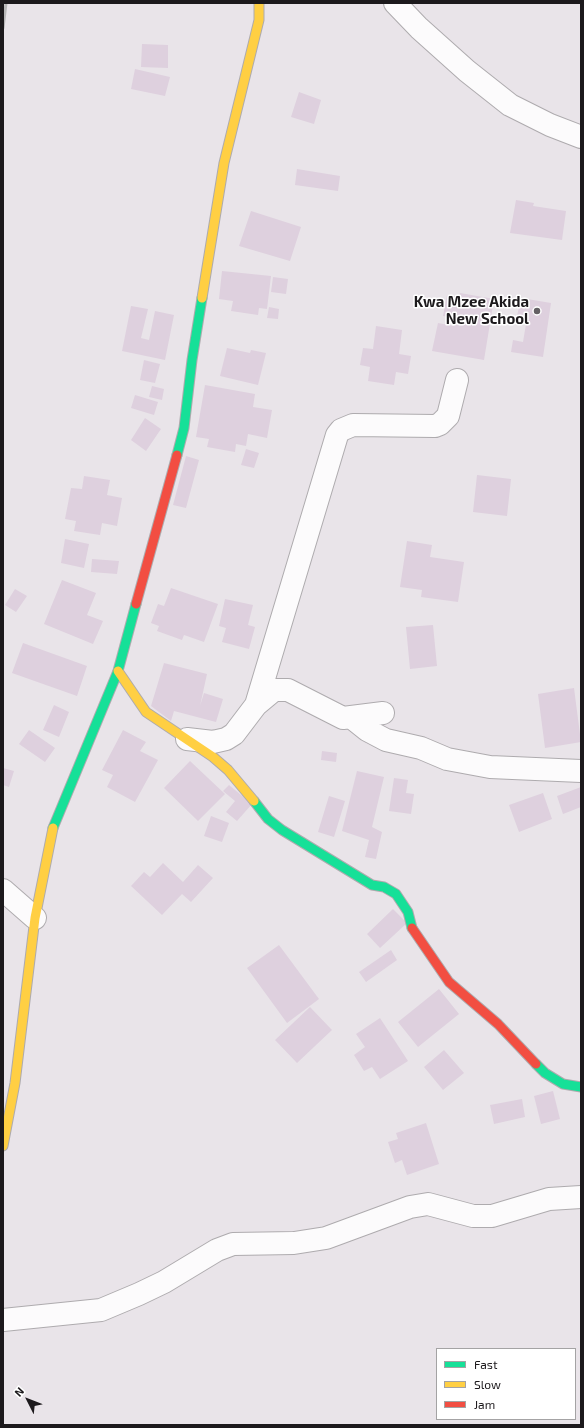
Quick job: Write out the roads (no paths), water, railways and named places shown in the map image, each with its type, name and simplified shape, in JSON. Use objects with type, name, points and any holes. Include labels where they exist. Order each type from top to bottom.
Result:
[{"type":"street","points":[[3,1146],[15,1082],[34,918],[54,823],[118,671],[184,428],[192,360],[224,163],[259,20],[259,3]]},
{"type":"street","points":[[395,3],[419,28],[467,71],[510,104],[550,125],[581,137]]},
{"type":"street","points":[[256,705],[337,435],[341,430],[353,425],[435,426],[440,424],[448,416],[457,380]]},
{"type":"street","points":[[118,671],[146,712],[187,739],[228,770],[268,819],[282,830],[372,885],[384,887],[396,894],[408,912],[412,929],[449,982],[498,1024],[545,1074],[563,1084],[581,1087]]},
{"type":"street","points":[[187,739],[213,742],[226,739],[234,734],[256,705],[274,690],[288,690],[334,716],[342,718],[352,718],[383,713]]},
{"type":"street","points":[[352,718],[367,730],[386,740],[421,748],[447,759],[490,767],[581,771]]},
{"type":"street","points":[[3,890],[34,918]]},
{"type":"street","points":[[3,1320],[101,1310],[145,1291],[217,1250],[233,1244],[294,1243],[326,1238],[410,1207],[428,1204],[473,1216],[492,1216],[549,1199],[581,1196]]},
{"type":"railway","points":[[3,28],[6,3]]},
{"type":"place","name":"Kwa Mzee Akida New School","points":[[537,311]]}]
